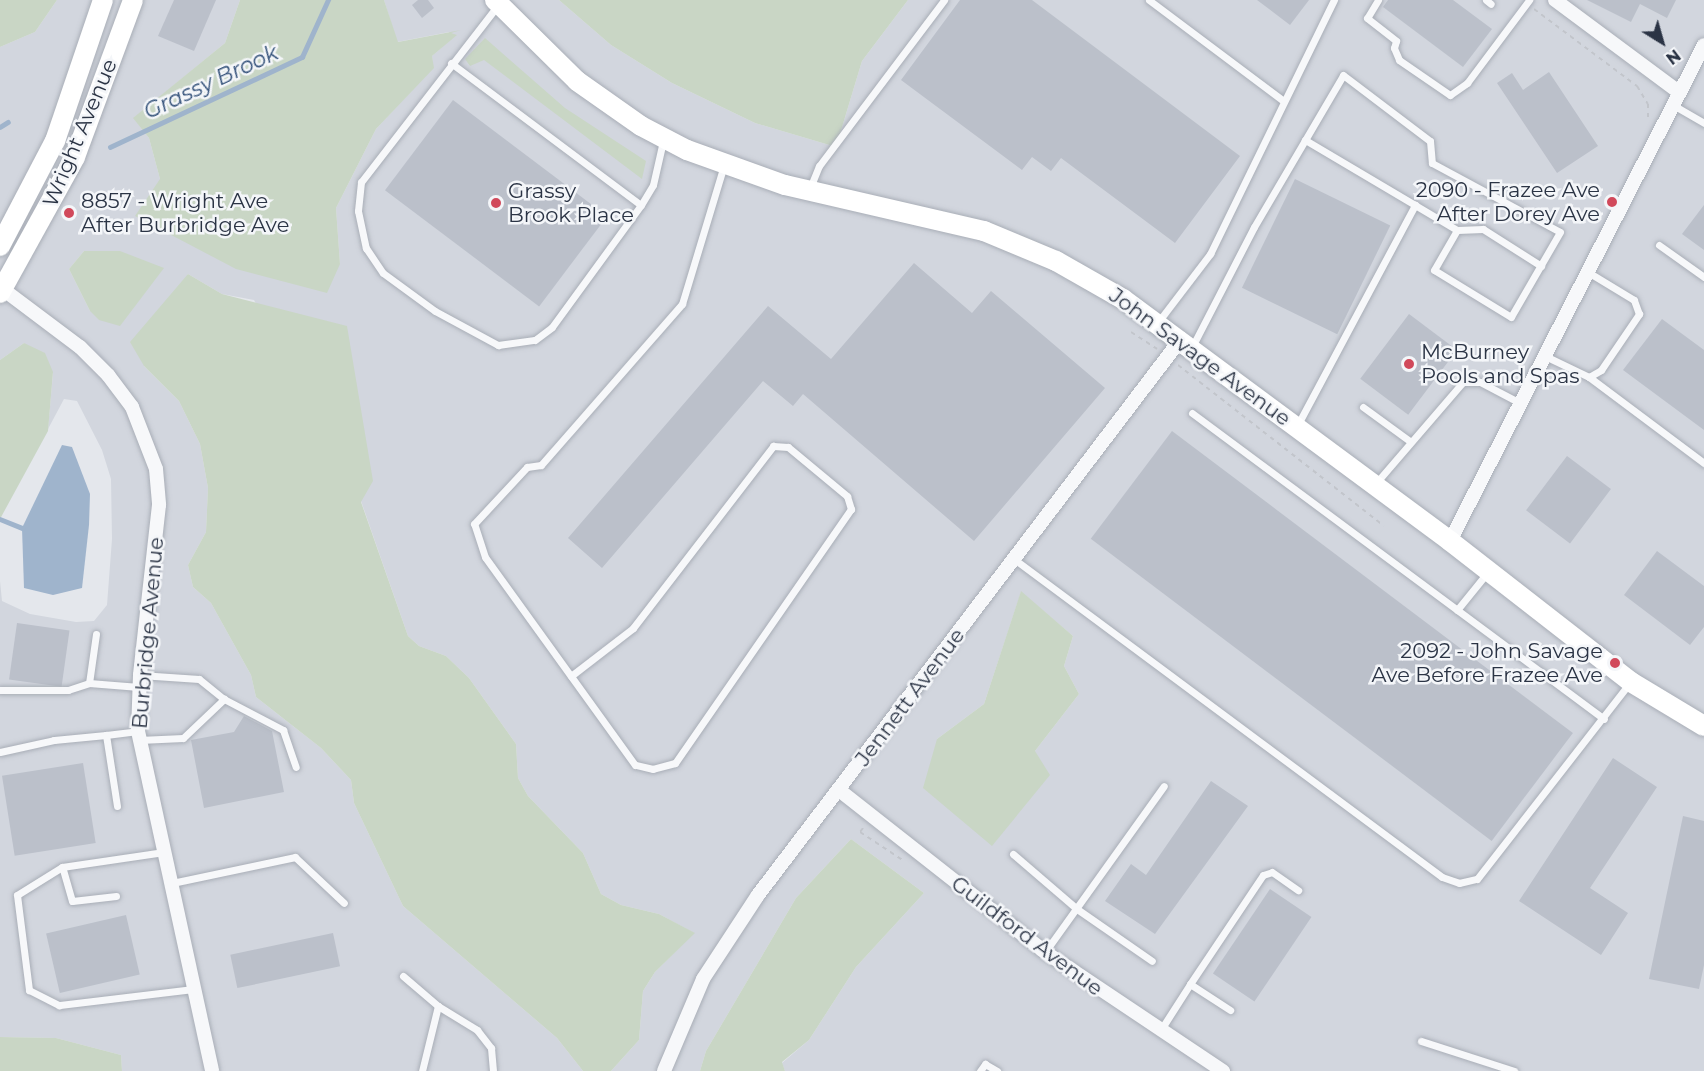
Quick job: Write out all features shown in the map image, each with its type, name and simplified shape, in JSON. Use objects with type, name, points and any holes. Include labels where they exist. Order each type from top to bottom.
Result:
[{"type":"main road","name":"Wright Avenue","points":[[0,246],[55,141],[103,0]]},
{"type":"main road","name":"Wright Avenue","points":[[1,289],[75,157],[133,0]]},
{"type":"main road","name":"John Savage Avenue","points":[[496,2],[577,81],[664,138],[724,165],[810,191],[935,216],[1008,240],[1079,273],[1158,322],[1373,486],[1450,541],[1631,682],[1704,726]]},
{"type":"street","points":[[1555,0],[1679,92]]},
{"type":"street","points":[[1450,541],[1704,45]]},
{"type":"street","name":"Burbridge Avenue","points":[[1,289],[80,346],[108,375],[132,407],[146,436],[156,469],[159,505],[140,681],[139,736],[212,1071]]},
{"type":"street","name":"Jennett Avenue","points":[[664,1071],[703,979],[724,945],[1167,357],[1186,343]]},
{"type":"street","name":"Guildford Avenue","points":[[839,790],[1045,952],[1223,1071]]},
{"type":"lane","points":[[810,191],[819,166],[944,0]]},
{"type":"lane","points":[[1149,0],[1282,100]]},
{"type":"lane","points":[[1158,322],[1210,254],[1282,100],[1334,0]]},
{"type":"lane","points":[[1378,0],[1367,18],[1396,41],[1394,48],[1399,60],[1450,94],[1467,83],[1528,2]]},
{"type":"lane","points":[[496,2],[361,182],[358,211],[366,248],[383,273],[435,311],[498,345],[517,345],[535,340],[552,327],[641,205],[653,185],[664,138]]},
{"type":"lane","points":[[451,63],[641,205]]},
{"type":"lane","points":[[1186,343],[1343,75],[1430,141],[1432,163],[1560,232],[1511,317],[1434,270],[1457,230]]},
{"type":"lane","points":[[1673,105],[1704,123]]},
{"type":"lane","points":[[1305,140],[1457,230],[1483,229],[1541,266]]},
{"type":"lane","points":[[571,676],[633,628],[773,446],[788,447],[847,496],[851,509],[675,764],[652,770],[635,765],[485,557],[474,524],[527,467],[542,465],[682,304],[724,165]]},
{"type":"lane","points":[[1296,428],[1415,205]]},
{"type":"lane","points":[[1659,245],[1704,277]]},
{"type":"lane","points":[[1588,272],[1634,300],[1639,314],[1601,370],[1589,377]]},
{"type":"lane","points":[[1545,356],[1589,377],[1704,463]]},
{"type":"lane","points":[[1373,486],[1463,382],[1480,382],[1521,403]]},
{"type":"lane","points":[[1363,407],[1412,442]]},
{"type":"lane","points":[[1192,413],[1604,719]]},
{"type":"lane","points":[[1014,559],[1442,877],[1459,883],[1477,879],[1631,682]]},
{"type":"lane","points":[[1457,610],[1488,571]]},
{"type":"lane","points":[[89,683],[96,634]]},
{"type":"lane","points":[[0,690],[68,690],[89,683],[199,679],[224,699],[283,730],[296,767]]},
{"type":"lane","points":[[0,752],[54,740],[106,735],[183,738],[224,699]]},
{"type":"lane","points":[[106,735],[117,806]]},
{"type":"lane","points":[[1045,952],[1164,786]]},
{"type":"lane","points":[[164,852],[62,867],[17,894],[29,990],[59,1005],[194,989]]},
{"type":"lane","points":[[1013,854],[1077,909],[1152,961]]},
{"type":"lane","points":[[172,883],[295,857],[344,903]]},
{"type":"lane","points":[[62,867],[72,901],[117,896]]},
{"type":"lane","points":[[1160,1031],[1263,875],[1272,872],[1299,890]]},
{"type":"lane","points":[[403,976],[438,1006],[477,1030],[491,1048],[493,1071]]},
{"type":"lane","points":[[1190,984],[1230,1010]]},
{"type":"lane","points":[[422,1071],[438,1006]]},
{"type":"lane","points":[[1421,1041],[1514,1071]]},
{"type":"lane","points":[[980,1071],[985,1064],[997,1071]]},
{"type":"path","points":[[1528,2],[1637,86],[1648,104],[1646,129]]},
{"type":"path","points":[[1131,332],[1167,357],[1384,526]]},
{"type":"shaded area","points":[[57,0],[240,0],[225,43],[134,118],[149,138],[160,179],[340,264],[336,208],[376,129],[433,68],[432,56],[449,41],[449,32],[397,42],[384,0],[559,0],[611,45],[672,83],[755,123],[836,147],[862,61],[908,0],[1704,0],[1704,1071],[785,1071],[782,1063],[809,1040],[856,967],[924,893],[851,839],[796,898],[706,1051],[700,1071],[611,1071],[639,1040],[643,991],[655,972],[694,933],[659,914],[621,905],[601,894],[583,853],[528,796],[518,778],[516,744],[469,678],[446,656],[419,646],[408,636],[361,501],[254,300],[222,294],[188,274],[144,366],[179,401],[200,444],[208,488],[206,532],[188,565],[193,587],[211,603],[251,675],[256,697],[321,748],[351,780],[354,803],[403,906],[557,1038],[583,1071],[122,1071],[121,1055],[56,1038],[0,1037],[0,581],[2,601],[30,614],[76,622],[94,621],[107,605],[112,539],[111,479],[102,450],[77,401],[64,399],[48,429],[53,373],[24,343],[0,360],[0,47],[35,32]],"holes":[[[84,251],[90,311],[69,269]],[[1021,592],[1073,636],[1064,666],[1079,694],[1035,751],[937,739],[984,704]]]},
{"type":"green space","points":[[0,0],[57,0],[35,32],[0,47]]},
{"type":"green space","points":[[240,0],[384,0],[398,42],[461,30],[451,33],[457,35],[432,56],[434,68],[376,129],[336,208],[340,264],[327,293],[236,269],[135,216],[160,179],[149,138],[133,118],[225,43]]},
{"type":"green space","points":[[559,0],[908,0],[862,61],[836,147],[755,123],[672,83],[611,45]]},
{"type":"green space","points":[[485,38],[565,108],[646,161],[642,179],[484,60],[470,66],[465,59]]},
{"type":"green space","points":[[84,251],[120,251],[164,268],[120,326],[99,320],[90,311],[69,269]]},
{"type":"green space","points":[[188,274],[222,294],[347,326],[373,481],[361,502],[408,636],[419,646],[446,656],[469,678],[516,744],[518,778],[528,796],[583,853],[601,894],[621,905],[659,914],[695,933],[655,972],[643,991],[639,1040],[611,1071],[583,1071],[557,1038],[403,906],[354,803],[351,780],[321,748],[256,697],[251,675],[211,603],[193,587],[188,565],[206,532],[208,488],[200,444],[179,401],[144,366],[130,342]]},
{"type":"green space","points":[[24,343],[45,353],[53,372],[48,431],[0,519],[0,360]]},
{"type":"green space","points":[[1021,591],[1073,636],[1064,666],[1079,694],[1035,751],[1050,775],[992,846],[923,788],[937,739],[984,704]]},
{"type":"green space","points":[[851,839],[924,893],[856,967],[809,1040],[782,1062],[785,1071],[700,1071],[706,1051],[796,898]]},
{"type":"green space","points":[[0,1037],[56,1038],[121,1055],[122,1071],[0,1071]]},
{"type":"water","points":[[62,445],[72,447],[90,494],[89,525],[82,588],[53,595],[24,588],[22,528]]},
{"type":"building","points":[[174,0],[216,0],[194,51],[158,36]]},
{"type":"building","points":[[418,0],[428,0],[434,8],[422,18],[412,5]]},
{"type":"building","points":[[960,0],[1032,0],[1240,156],[1175,243],[1061,158],[1051,171],[1032,157],[1022,170],[901,80]]},
{"type":"building","points":[[1257,0],[1309,0],[1290,25]]},
{"type":"building","points":[[1388,0],[1453,0],[1492,29],[1463,67],[1383,7]]},
{"type":"building","points":[[1587,0],[1676,0],[1667,18],[1640,4],[1631,22]]},
{"type":"building","points":[[1549,72],[1598,146],[1557,173],[1497,83],[1512,73],[1523,90]]},
{"type":"building","name":"Grassy Brook Place","points":[[453,100],[607,216],[539,306],[385,190]]},
{"type":"building","points":[[1295,179],[1390,225],[1337,334],[1242,288]]},
{"type":"building","points":[[1704,205],[1704,250],[1682,234]]},
{"type":"building","points":[[914,263],[972,313],[991,291],[1105,388],[974,541],[803,394],[793,406],[763,381],[602,568],[568,538],[768,306],[831,359]]},
{"type":"building","name":"McBurney Pools and Spas","points":[[1409,314],[1457,350],[1408,415],[1360,379]]},
{"type":"building","points":[[1662,319],[1704,350],[1704,430],[1623,370]]},
{"type":"building","points":[[1172,431],[1573,733],[1492,841],[1091,539]]},
{"type":"building","points":[[1567,456],[1611,489],[1570,543],[1526,510]]},
{"type":"building","points":[[1657,551],[1704,586],[1704,627],[1690,645],[1624,595]]},
{"type":"building","points":[[17,623],[69,630],[62,687],[9,679]]},
{"type":"building","points":[[244,716],[272,731],[284,792],[204,808],[191,740],[234,732]]},
{"type":"building","points":[[1613,758],[1657,787],[1590,888],[1628,913],[1601,955],[1519,901]]},
{"type":"building","points":[[83,763],[96,843],[15,856],[2,776]]},
{"type":"building","points":[[1211,781],[1248,806],[1155,934],[1105,901],[1131,864],[1146,875]]},
{"type":"building","points":[[1683,816],[1704,821],[1704,965],[1699,989],[1649,979]]},
{"type":"building","points":[[1270,889],[1311,917],[1254,1002],[1213,974]]},
{"type":"building","points":[[126,915],[140,974],[60,993],[46,933]]},
{"type":"building","points":[[333,933],[340,966],[237,988],[230,955]]},
{"type":"waterway","name":"Grassy Brook","points":[[110,147],[302,57],[328,0]]},
{"type":"waterway","name":"Grassy Brook","points":[[0,127],[8,122]]},
{"type":"waterway","points":[[0,519],[22,528]]},
{"type":"place","name":"2090 - Frazee Ave After Dorey Ave","points":[[1612,202]]},
{"type":"place","name":"Grassy Brook Place","points":[[496,203]]},
{"type":"place","name":"8857 - Wright Ave After Burbridge Ave","points":[[69,213]]},
{"type":"place","name":"McBurney Pools and Spas","points":[[1409,364]]},
{"type":"place","name":"2092 - John Savage Ave Before Frazee Ave","points":[[1615,663]]}]
